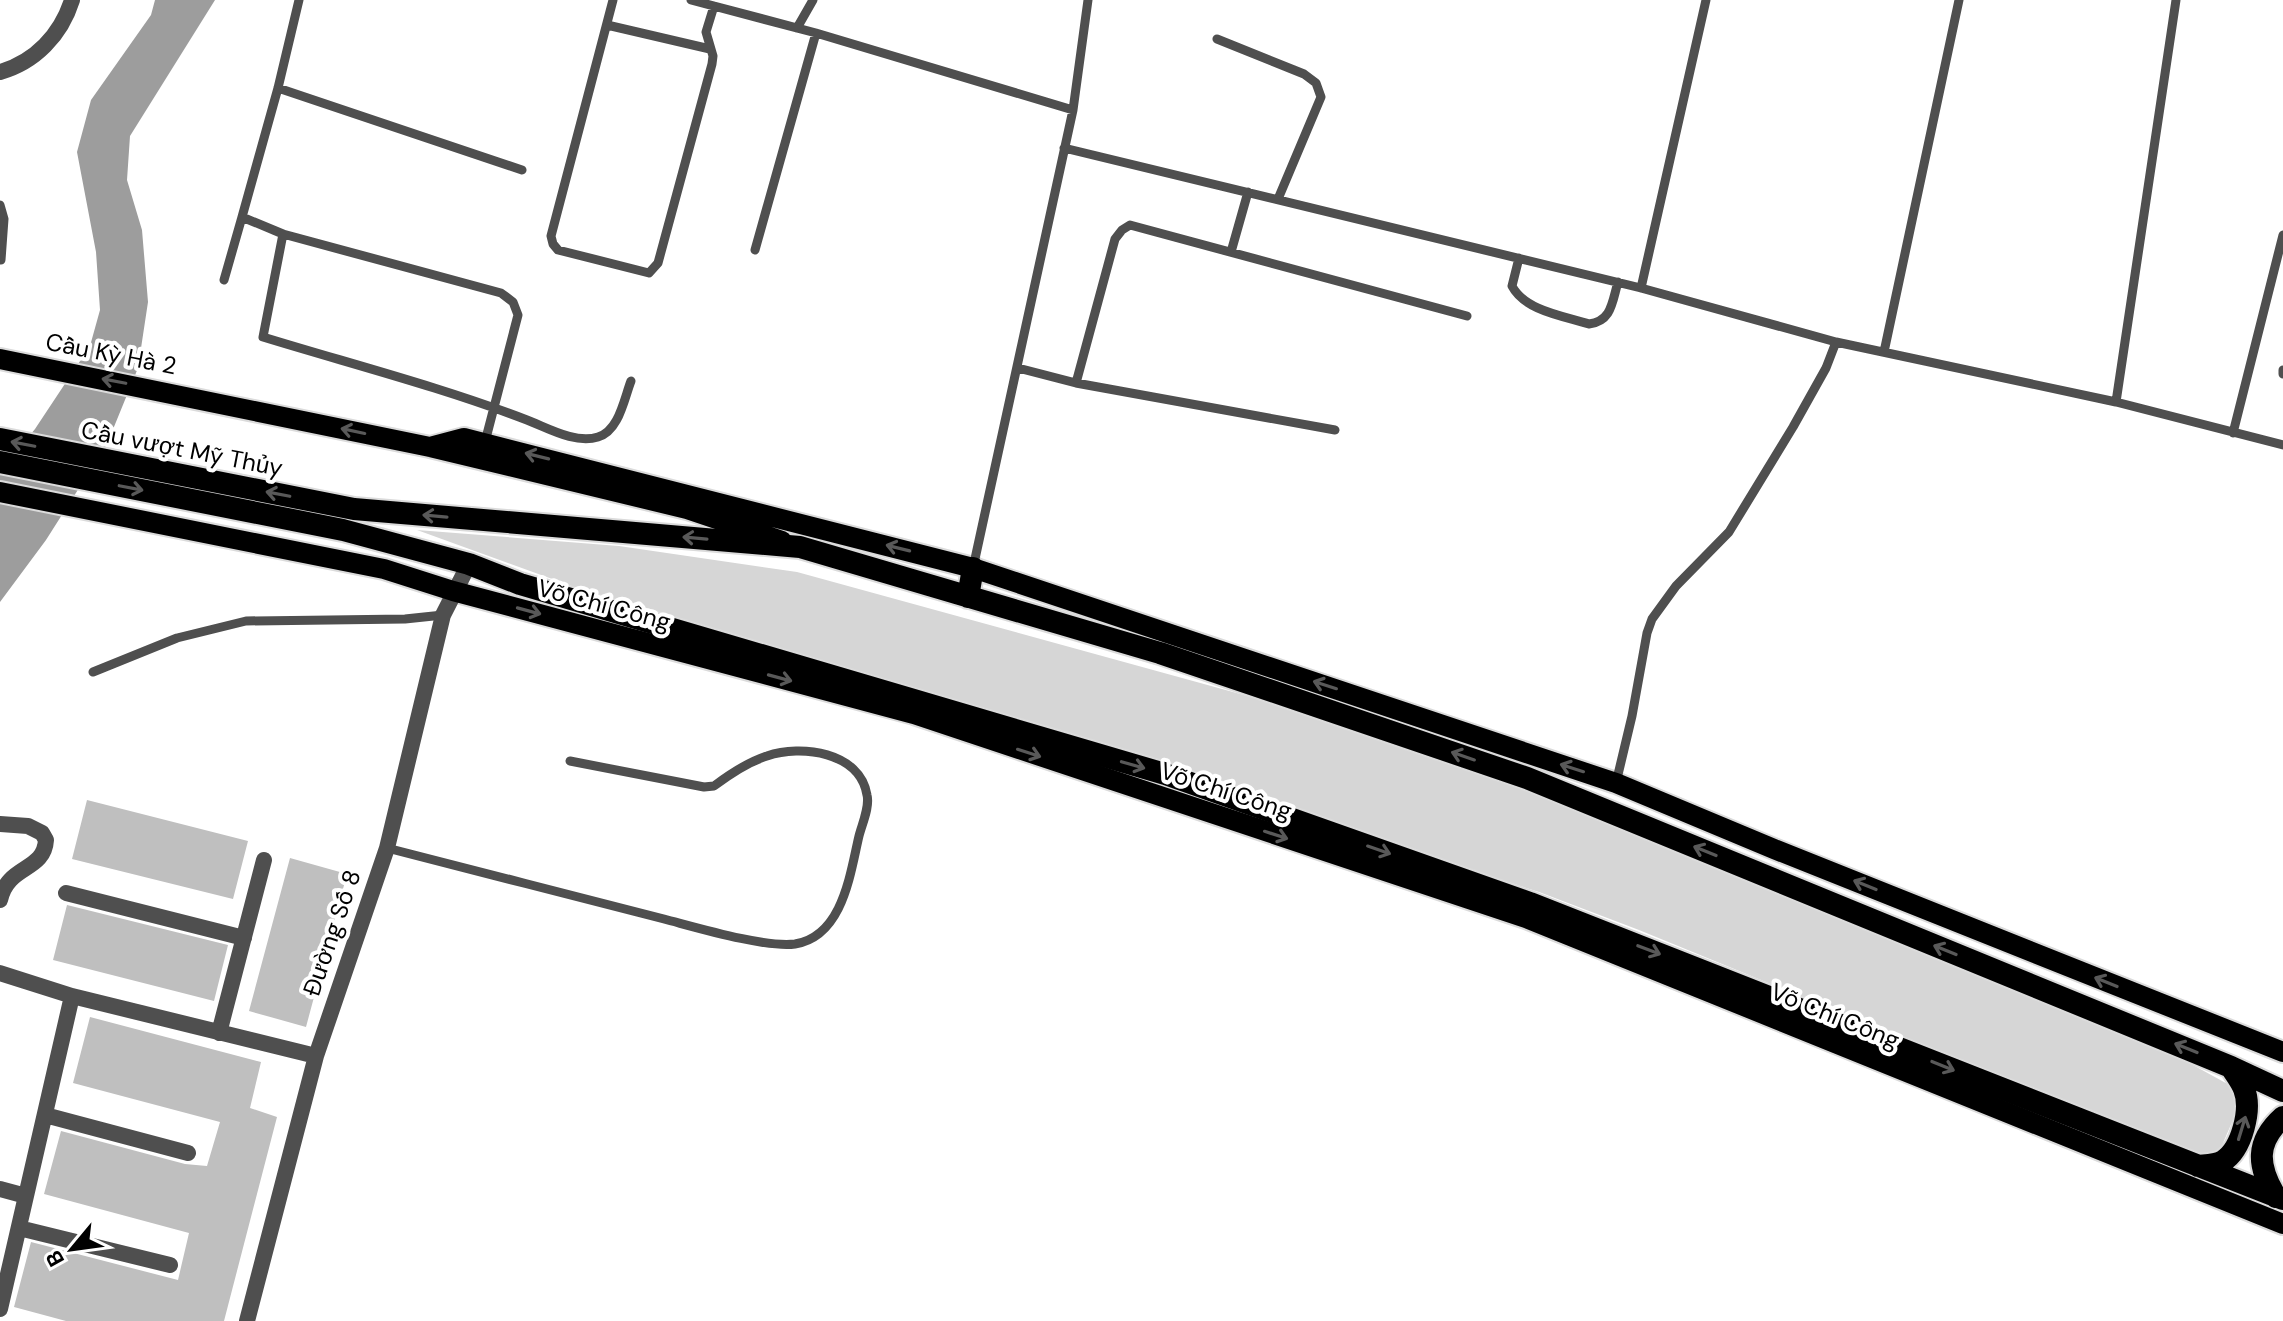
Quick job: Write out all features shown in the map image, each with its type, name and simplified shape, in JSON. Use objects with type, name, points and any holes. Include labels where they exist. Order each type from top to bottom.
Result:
[{"type":"highway","name":"Cầu vượt Mỹ Thủy","points":[[0,439],[354,509],[800,547]]},
{"type":"highway","name":"Cầu vượt Mỹ Thủy","points":[[0,462],[343,530]]},
{"type":"highway","name":"Võ Chí Công","points":[[343,530],[469,564],[520,584],[1165,774],[1530,903],[2279,1198]]},
{"type":"highway","points":[[800,547],[1160,653],[1527,778],[2283,1091]]},
{"type":"highway","points":[[968,597],[973,568]]},
{"type":"highway","points":[[2198,1166],[2220,1163],[2231,1154],[2240,1137],[2247,1103],[2245,1090],[2231,1067]]},
{"type":"highway","points":[[2279,1198],[2267,1182],[2262,1153],[2264,1137],[2283,1117]]},
{"type":"main road","name":"Cầu Kỳ Hà 2","points":[[0,359],[430,447]]},
{"type":"main road","points":[[430,447],[464,438],[485,442],[973,568],[1616,783],[2283,1052]]},
{"type":"main road","points":[[430,447],[687,509],[800,547]]},
{"type":"main road","name":"Võ Chí Công","points":[[0,492],[384,569],[453,591],[914,714],[1526,918],[2283,1224]]},
{"type":"street","points":[[0,72],[38,53],[53,38],[72,0]]},
{"type":"street","name":"Đường Số 8","points":[[247,1321],[316,1056],[387,848],[443,615],[469,564]]},
{"type":"street","points":[[0,824],[28,826],[42,833],[46,840],[41,856],[10,878],[3,887],[0,900]]},
{"type":"street","points":[[219,1033],[264,860]]},
{"type":"street","points":[[66,893],[244,938]]},
{"type":"street","points":[[0,973],[72,996],[316,1056]]},
{"type":"street","points":[[0,1309],[72,996]]},
{"type":"street","points":[[45,1115],[188,1153]]},
{"type":"street","points":[[0,1189],[26,1196]]},
{"type":"street","points":[[19,1228],[170,1265]]},
{"type":"lane","points":[[224,280],[278,88],[299,0]]},
{"type":"lane","points":[[613,0],[551,236],[558,250],[649,273],[658,263],[712,64],[706,32],[708,3]]},
{"type":"lane","points":[[691,0],[816,33],[1073,110]]},
{"type":"lane","points":[[797,28],[813,0]]},
{"type":"lane","points":[[973,568],[1073,110],[1088,0]]},
{"type":"lane","points":[[1641,288],[1706,0]]},
{"type":"lane","points":[[1884,352],[1959,0]]},
{"type":"lane","points":[[2116,402],[2176,0]]},
{"type":"lane","points":[[607,25],[710,49]]},
{"type":"lane","points":[[755,250],[816,33]]},
{"type":"lane","points":[[1217,39],[1304,74],[1316,83],[1321,97],[1278,199]]},
{"type":"lane","points":[[278,88],[522,170]]},
{"type":"lane","points":[[1064,148],[1618,282],[1836,342],[2116,402],[2283,445]]},
{"type":"lane","points":[[1231,252],[1248,192]]},
{"type":"lane","points":[[0,205],[4,219],[1,260]]},
{"type":"lane","points":[[242,217],[283,234],[501,293],[513,302],[518,315],[485,442]]},
{"type":"lane","points":[[1076,383],[1115,239],[1130,225],[1467,316]]},
{"type":"lane","points":[[283,234],[263,337],[494,407],[572,437],[597,438],[615,424],[631,381]]},
{"type":"lane","points":[[2233,433],[2283,235]]},
{"type":"lane","points":[[1519,258],[1512,286],[1517,295],[1526,303],[1589,324],[1600,323],[1609,315],[1618,282]]},
{"type":"lane","points":[[1616,783],[1652,619],[1676,586],[1729,532],[1793,427],[1826,368],[1836,342]]},
{"type":"lane","points":[[1018,368],[1076,383],[1335,430]]},
{"type":"lane","points":[[93,672],[177,638],[246,621],[405,619],[443,615]]},
{"type":"lane","points":[[387,848],[700,928],[780,945],[799,943],[814,935],[829,923],[844,899],[868,798],[856,770],[834,757],[799,751],[769,755],[714,786],[704,787],[570,761]]},
{"type":"shaded area","points":[[155,0],[215,0],[130,136],[127,180],[142,230],[148,302],[138,368],[107,444],[46,540],[0,602],[0,472],[35,429],[90,346],[100,310],[96,252],[77,152],[91,100],[151,15]]},
{"type":"shaded area","points":[[417,530],[619,546],[797,572],[1331,719],[1563,800],[2173,1054],[2233,1087],[2239,1106],[2217,1157],[2203,1161],[1539,892],[932,697],[660,618]]},
{"type":"building","points":[[87,800],[248,841],[233,899],[72,859]]},
{"type":"building","points":[[290,858],[347,874],[306,1027],[249,1011]]},
{"type":"building","points":[[67,905],[228,945],[214,1001],[53,960]]},
{"type":"building","points":[[90,1017],[261,1062],[250,1108],[277,1117],[224,1321],[66,1321],[14,1307],[31,1242],[178,1280],[189,1233],[44,1194],[61,1131],[185,1164],[207,1166],[220,1122],[73,1083]]}]
